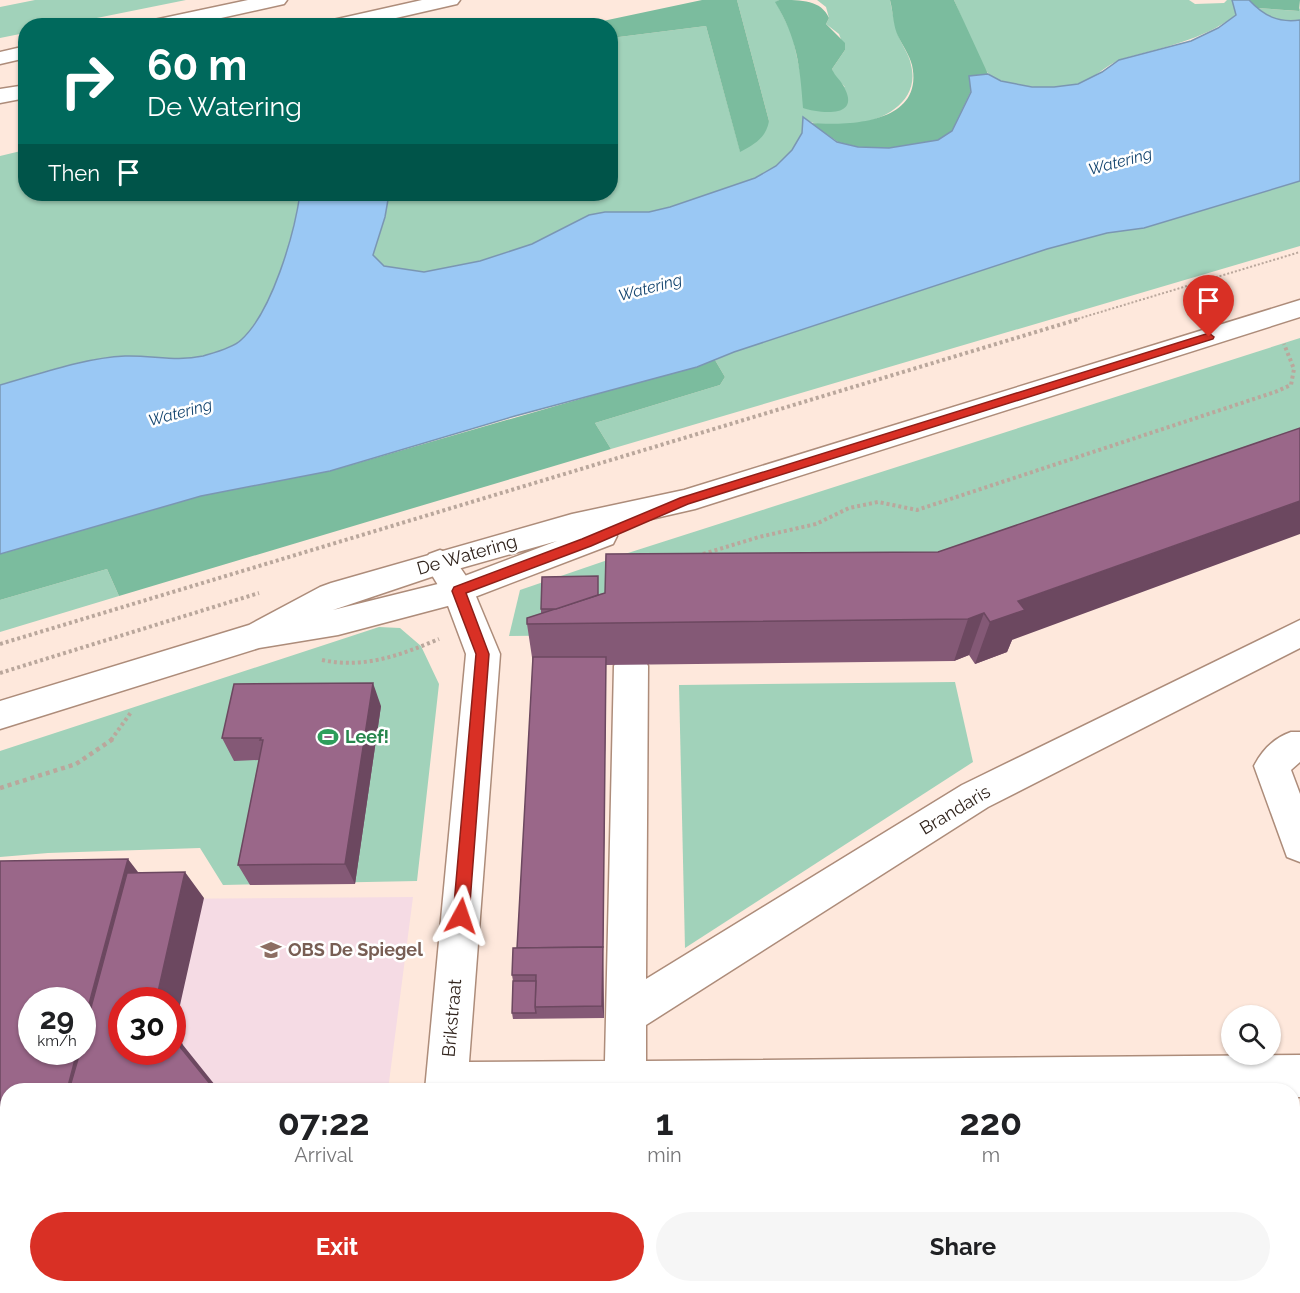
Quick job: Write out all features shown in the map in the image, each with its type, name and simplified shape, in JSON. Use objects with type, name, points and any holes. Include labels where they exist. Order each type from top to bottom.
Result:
[{"type":"main road","points":[[192,18],[277,0]]},
{"type":"main road","points":[[368,18],[450,0]]},
{"type":"main road","points":[[0,58],[18,54]]},
{"type":"main road","points":[[0,96],[18,93]]},
{"type":"main road","name":"De Watering","points":[[0,715],[259,635],[338,622],[449,576],[587,542],[684,501],[1300,308]]},
{"type":"main road","name":"Brikstraat","points":[[446,1083],[483,654],[473,625],[449,576]]},
{"type":"main road","name":"Brandaris","points":[[626,1016],[975,796],[1300,633]]},
{"type":"main road","points":[[625,1082],[631,666]]},
{"type":"main road","points":[[1300,747],[1291,747],[1272,766],[1300,845]]},
{"type":"main road","points":[[1018,1083],[1300,1076]]},
{"type":"main road","points":[[589,1083],[729,1083]]},
{"type":"path","points":[[0,644],[1300,252]]},
{"type":"path","points":[[698,556],[759,537],[816,524],[849,508],[878,502],[917,510],[1275,392],[1291,385],[1294,369],[1283,343]]},
{"type":"path","points":[[312,656],[333,663],[385,660],[473,625]]},
{"type":"path","points":[[0,788],[76,764],[111,741],[135,706]]},
{"type":"shaded area","name":"OBS De Spiegel","points":[[413,897],[389,1083],[103,1083],[114,1065],[186,1065],[186,987],[169,987],[147,899]]},
{"type":"green space","points":[[35,0],[186,0],[97,18],[18,18],[18,34],[0,38],[0,7]]},
{"type":"green space","points":[[702,0],[737,0],[769,121],[768,127],[759,140],[740,152],[706,26],[618,37],[617,18]]},
{"type":"green space","points":[[737,0],[779,0],[776,2],[792,34],[801,76],[845,87],[834,76],[832,69],[845,50],[839,34],[826,24],[829,18],[826,7],[817,0],[890,0],[897,32],[911,65],[911,88],[899,106],[879,118],[857,124],[836,126],[822,125],[804,118],[802,133],[792,150],[776,166],[755,178],[649,212],[605,212],[589,215],[532,244],[480,261],[424,272],[384,266],[373,255],[388,201],[618,201],[618,37],[706,26],[740,151],[769,121]]},
{"type":"green space","points":[[779,0],[816,4],[829,18],[826,24],[845,43],[845,50],[832,69],[844,86],[848,99],[847,105],[842,110],[827,112],[803,108],[796,53],[793,40],[775,2]]},
{"type":"green space","points":[[890,0],[954,0],[988,74],[969,76],[971,91],[952,131],[938,140],[889,148],[858,147],[838,142],[810,123],[844,124],[880,117],[895,110],[907,99],[913,85],[912,65],[896,32]]},
{"type":"green space","points":[[954,0],[1189,0],[1195,4],[1224,3],[1232,0],[1236,15],[1195,37],[1116,61],[1090,79],[1078,84],[1032,87],[1007,83],[989,74],[976,51]]},
{"type":"green space","points":[[1249,0],[1300,0],[1299,11],[1257,8]]},
{"type":"green space","points":[[1257,8],[1298,11],[1300,8],[1300,20],[1277,19]]},
{"type":"green space","points":[[18,152],[18,201],[299,201],[293,230],[280,272],[252,328],[233,345],[203,356],[193,358],[109,357],[62,367],[0,385],[0,156]]},
{"type":"green space","points":[[1300,181],[1300,246],[611,449],[595,423],[720,385],[725,377],[715,360],[734,352],[1047,249],[1107,232],[1144,228]]},
{"type":"green space","points":[[1300,338],[1300,470],[609,635],[509,636],[520,590],[628,553]]},
{"type":"green space","points":[[715,360],[725,377],[720,385],[595,423],[611,449],[119,596],[107,569],[0,600],[0,554],[201,496],[330,471]]},
{"type":"green space","points":[[107,569],[119,596],[0,632],[0,600]]},
{"type":"green space","points":[[379,627],[400,628],[421,646],[439,684],[417,881],[223,885],[200,848],[48,853],[0,857],[0,751]]},
{"type":"green space","points":[[955,682],[973,762],[685,948],[679,685]]},
{"type":"water","name":"Watering","points":[[1232,0],[1249,0],[1272,17],[1292,21],[1300,20],[1300,181],[1144,228],[1107,233],[1047,249],[734,352],[697,367],[515,416],[330,471],[201,496],[0,554],[0,385],[62,367],[109,357],[193,358],[217,352],[237,343],[252,327],[272,292],[287,251],[299,201],[388,201],[373,255],[384,266],[424,272],[480,261],[532,244],[589,215],[605,212],[649,212],[755,178],[776,166],[792,150],[802,133],[803,117],[837,142],[858,147],[889,148],[938,140],[952,131],[971,92],[969,76],[988,74],[1001,81],[1032,87],[1078,84],[1119,60],[1191,41],[1218,28],[1236,15]]},
{"type":"building","points":[[1300,428],[1300,501],[1018,601],[1025,610],[990,622],[984,613],[968,619],[527,624],[527,618],[605,593],[606,554],[938,552]]},
{"type":"building","points":[[598,576],[598,595],[556,609],[541,609],[542,577]]},
{"type":"building","points":[[533,657],[606,657],[603,947],[517,948]]},
{"type":"building","points":[[373,683],[345,864],[238,865],[263,740],[260,740],[261,738],[222,738],[234,684]]},
{"type":"building","points":[[128,859],[94,987],[18,987],[18,1065],[74,1065],[69,1083],[0,1083],[0,861]]},
{"type":"building","points":[[185,872],[159,987],[108,987],[108,1065],[186,1065],[186,1054],[209,1083],[71,1083],[76,1065],[96,1065],[96,989],[127,873]]},
{"type":"building","points":[[603,947],[602,1006],[535,1007],[536,975],[512,975],[513,948]]},
{"type":"building","points":[[513,981],[536,981],[536,1013],[512,1013]]},
{"type":"place","name":"Leef!","points":[[328,737]]},
{"type":"place","name":"OBS De Spiegel","points":[[271,950]]},
{"type":"route","points":[[461,916],[483,654],[459,591],[587,542],[684,501],[1209,337]]}]
